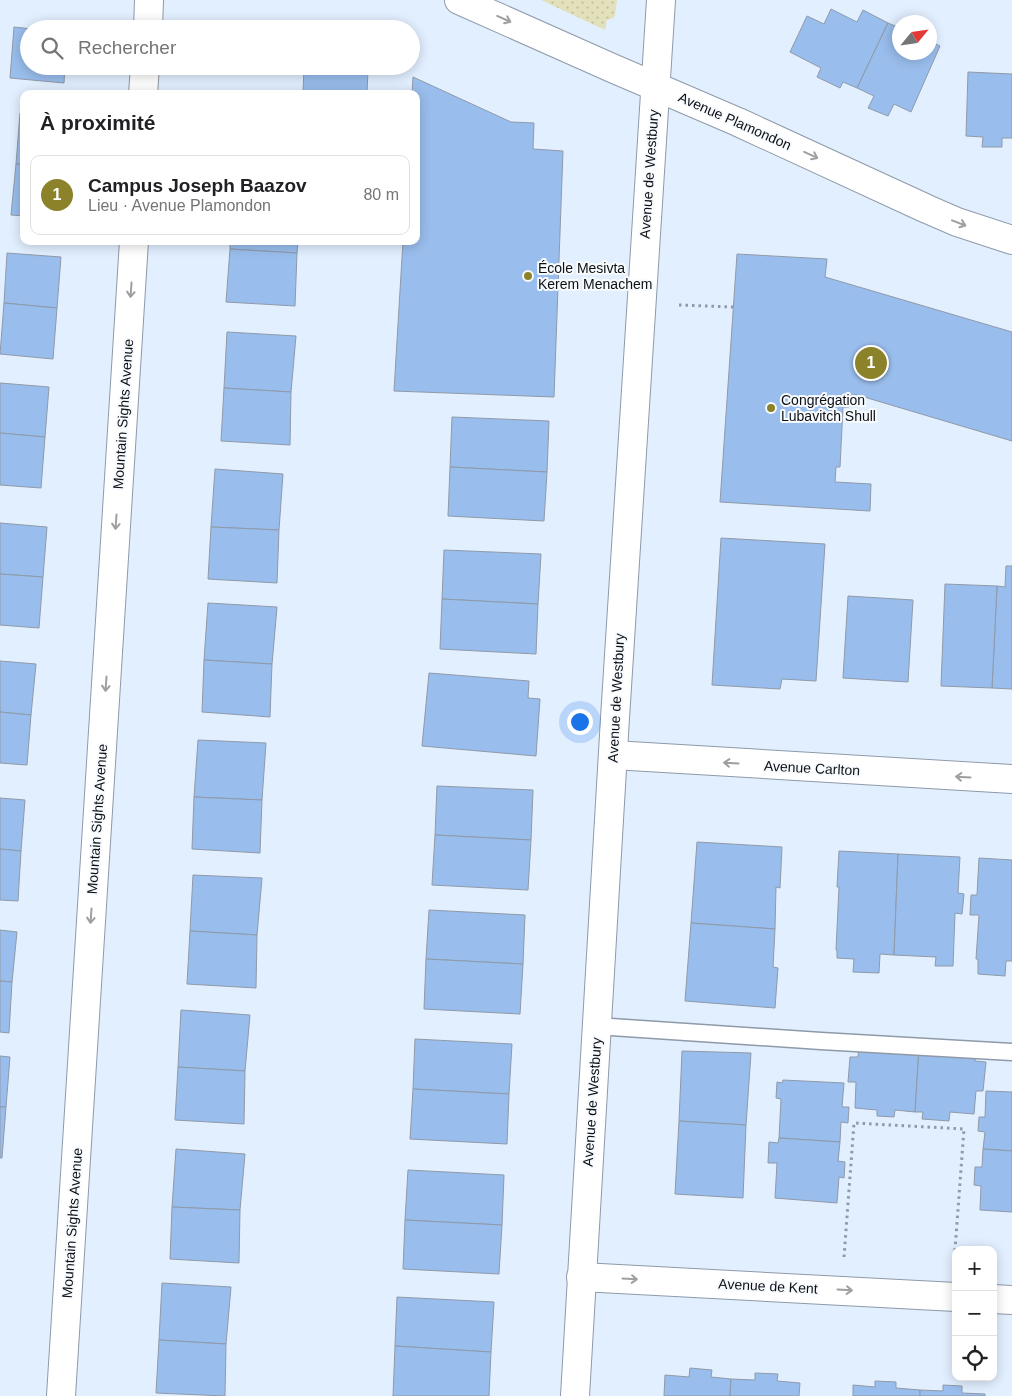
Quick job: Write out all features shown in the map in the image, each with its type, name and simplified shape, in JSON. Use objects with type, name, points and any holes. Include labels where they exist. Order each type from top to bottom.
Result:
[{"type":"street","points":[[148,20],[149,0]]},
{"type":"street","name":"Avenue Plamondon","points":[[459,0],[738,122],[927,209],[974,228],[1012,240]]},
{"type":"street","name":"Avenue de Westbury","points":[[574,1396],[661,0]]},
{"type":"street","points":[[144,90],[145,75]]},
{"type":"street","name":"Mountain Sights Avenue","points":[[61,1396],[134,245]]},
{"type":"street","name":"Avenue Carlton","points":[[613,755],[1012,779]]},
{"type":"street","name":"Avenue de Kent","points":[[581,1277],[952,1297]]},
{"type":"street","points":[[997,1299],[1012,1300]]},
{"type":"lane","points":[[596,1026],[1012,1052]]},
{"type":"path","points":[[679,305],[733,307]]},
{"type":"path","points":[[844,1258],[854,1123],[964,1129],[955,1246]]},
{"type":"shaded area","points":[[541,0],[617,0],[615,16],[607,20],[605,30]]},
{"type":"building","points":[[831,9],[857,22],[863,10],[888,23],[857,88],[843,82],[840,88],[817,77],[821,68],[790,52],[807,16],[824,24]]},
{"type":"building","points":[[888,23],[892,25],[892,60],[934,60],[911,112],[894,104],[888,116],[868,108],[874,96],[857,88]]},
{"type":"building","points":[[14,27],[20,28],[20,75],[64,75],[64,83],[10,78]]},
{"type":"building","points":[[968,72],[1012,74],[1012,138],[1002,138],[1002,147],[982,147],[983,137],[966,136]]},
{"type":"building","points":[[304,75],[368,75],[367,90],[303,90]]},
{"type":"building","points":[[413,77],[511,122],[534,123],[533,149],[563,151],[554,397],[394,391],[403,245],[420,245],[420,90],[412,90]]},
{"type":"building","points":[[20,113],[20,164],[16,164]]},
{"type":"building","points":[[16,164],[20,164],[20,216],[11,215]]},
{"type":"building","points":[[230,245],[298,245],[297,253],[230,249]]},
{"type":"building","points":[[230,249],[297,253],[295,306],[226,302]]},
{"type":"building","points":[[7,253],[61,257],[57,308],[4,303]]},
{"type":"building","points":[[737,254],[827,259],[825,277],[1012,332],[1012,441],[854,394],[853,403],[849,407],[843,407],[840,467],[836,467],[835,482],[871,484],[870,511],[720,502]]},
{"type":"building","points":[[4,303],[57,308],[53,359],[0,354]]},
{"type":"building","points":[[227,332],[296,336],[291,392],[224,388]]},
{"type":"building","points":[[0,383],[49,387],[45,437],[0,433]]},
{"type":"building","points":[[224,388],[291,392],[290,445],[221,441]]},
{"type":"building","points":[[452,417],[549,421],[547,472],[450,467]]},
{"type":"building","points":[[0,433],[45,437],[41,488],[0,485]]},
{"type":"building","points":[[450,467],[547,472],[544,521],[448,516]]},
{"type":"building","points":[[215,469],[283,474],[279,530],[211,527]]},
{"type":"building","points":[[0,523],[47,527],[43,577],[0,574]]},
{"type":"building","points":[[211,527],[279,530],[277,583],[208,579]]},
{"type":"building","points":[[721,538],[825,544],[816,681],[782,679],[780,689],[712,685]]},
{"type":"building","points":[[444,550],[541,554],[538,604],[442,599]]},
{"type":"building","points":[[1006,566],[1012,566],[1012,689],[992,688],[997,586],[1005,587]]},
{"type":"building","points":[[0,574],[43,577],[39,628],[0,625]]},
{"type":"building","points":[[945,584],[997,586],[992,688],[941,686]]},
{"type":"building","points":[[848,596],[913,600],[908,682],[843,678]]},
{"type":"building","points":[[442,599],[538,604],[536,654],[440,649]]},
{"type":"building","points":[[208,603],[277,607],[272,664],[204,660]]},
{"type":"building","points":[[204,660],[272,664],[270,717],[202,712]]},
{"type":"building","points":[[0,661],[36,664],[31,715],[0,712]]},
{"type":"building","points":[[429,673],[529,681],[528,698],[540,699],[536,756],[422,746]]},
{"type":"building","points":[[0,712],[31,715],[27,765],[0,763]]},
{"type":"building","points":[[198,740],[266,743],[262,800],[194,797]]},
{"type":"building","points":[[437,786],[533,790],[531,840],[435,835]]},
{"type":"building","points":[[194,797],[262,800],[260,853],[192,849]]},
{"type":"building","points":[[0,798],[25,800],[21,851],[0,849]]},
{"type":"building","points":[[435,835],[531,840],[528,890],[432,885]]},
{"type":"building","points":[[697,842],[782,847],[780,888],[776,887],[775,929],[691,923]]},
{"type":"building","points":[[0,849],[21,851],[18,901],[0,900]]},
{"type":"building","points":[[839,851],[898,854],[894,955],[880,954],[879,973],[853,972],[854,959],[837,958]]},
{"type":"building","points":[[898,854],[960,857],[958,893],[964,894],[962,914],[955,913],[953,966],[935,966],[936,957],[894,955]]},
{"type":"building","points":[[979,858],[1012,860],[1012,961],[1006,961],[1005,976],[978,974],[978,959],[976,959],[979,915],[970,915],[971,895],[977,895]]},
{"type":"building","points":[[193,875],[262,878],[257,935],[190,931]]},
{"type":"building","points":[[429,910],[525,915],[523,964],[426,959]]},
{"type":"building","points":[[691,923],[775,929],[773,967],[778,968],[775,1008],[685,1001]]},
{"type":"building","points":[[0,930],[17,932],[12,982],[0,981]]},
{"type":"building","points":[[190,931],[257,935],[256,988],[187,984]]},
{"type":"building","points":[[426,959],[523,964],[520,1014],[424,1009]]},
{"type":"building","points":[[0,981],[12,982],[9,1033],[0,1032]]},
{"type":"building","points":[[181,1010],[250,1015],[245,1071],[178,1067]]},
{"type":"building","points":[[415,1039],[512,1044],[509,1094],[413,1089]]},
{"type":"building","points":[[859,1045],[919,1048],[915,1112],[895,1110],[894,1117],[877,1116],[877,1110],[855,1108],[856,1082],[848,1082],[850,1057],[858,1057]]},
{"type":"building","points":[[919,1048],[976,1052],[975,1061],[986,1062],[983,1091],[976,1091],[974,1114],[950,1112],[949,1121],[922,1119],[923,1112],[915,1112]]},
{"type":"building","points":[[682,1051],[751,1053],[746,1125],[679,1121]]},
{"type":"building","points":[[0,1056],[10,1057],[6,1107],[0,1107]]},
{"type":"building","points":[[178,1067],[245,1071],[244,1124],[175,1120]]},
{"type":"building","points":[[783,1080],[844,1083],[842,1107],[849,1107],[848,1123],[841,1122],[840,1142],[779,1138],[781,1099],[776,1098],[777,1082],[782,1083]]},
{"type":"building","points":[[413,1089],[509,1094],[507,1144],[410,1139]]},
{"type":"building","points":[[986,1091],[1012,1092],[1012,1151],[983,1149],[985,1132],[978,1131],[979,1117],[985,1117]]},
{"type":"building","points":[[0,1107],[6,1107],[2,1158],[0,1158]]},
{"type":"building","points":[[679,1121],[746,1125],[743,1198],[675,1194]]},
{"type":"building","points":[[779,1138],[840,1142],[838,1161],[845,1162],[844,1178],[839,1177],[837,1203],[775,1198],[777,1163],[768,1163],[769,1142],[778,1143]]},
{"type":"building","points":[[176,1149],[245,1154],[240,1210],[172,1207]]},
{"type":"building","points":[[983,1149],[1012,1151],[1012,1212],[980,1210],[981,1186],[974,1185],[975,1167],[982,1167]]},
{"type":"building","points":[[408,1170],[504,1175],[502,1225],[405,1220]]},
{"type":"building","points":[[172,1207],[240,1210],[239,1263],[170,1259]]},
{"type":"building","points":[[405,1220],[502,1225],[499,1274],[403,1269]]},
{"type":"building","points":[[162,1283],[231,1287],[226,1344],[159,1340]]},
{"type":"building","points":[[397,1297],[494,1302],[491,1352],[395,1346]]},
{"type":"building","points":[[159,1340],[226,1344],[225,1396],[156,1393]]},
{"type":"building","points":[[395,1346],[491,1352],[489,1396],[393,1396]]},
{"type":"building","points":[[690,1368],[712,1370],[711,1377],[731,1379],[730,1396],[664,1396],[665,1375],[689,1377]]},
{"type":"building","points":[[755,1373],[778,1374],[777,1381],[800,1383],[799,1396],[730,1396],[731,1379],[755,1380]]},
{"type":"building","points":[[875,1381],[896,1382],[896,1388],[920,1390],[920,1396],[853,1396],[853,1385],[875,1387]]},
{"type":"building","points":[[943,1385],[962,1386],[962,1393],[985,1394],[985,1396],[920,1396],[920,1390],[943,1391]]},
{"type":"place","name":"École Mesivta Kerem Menachem","points":[[528,276]]},
{"type":"place","name":"Campus Joseph Baazov","points":[[871,363]]},
{"type":"place","name":"Congrégation Lubavitch Shull","points":[[771,408]]}]
